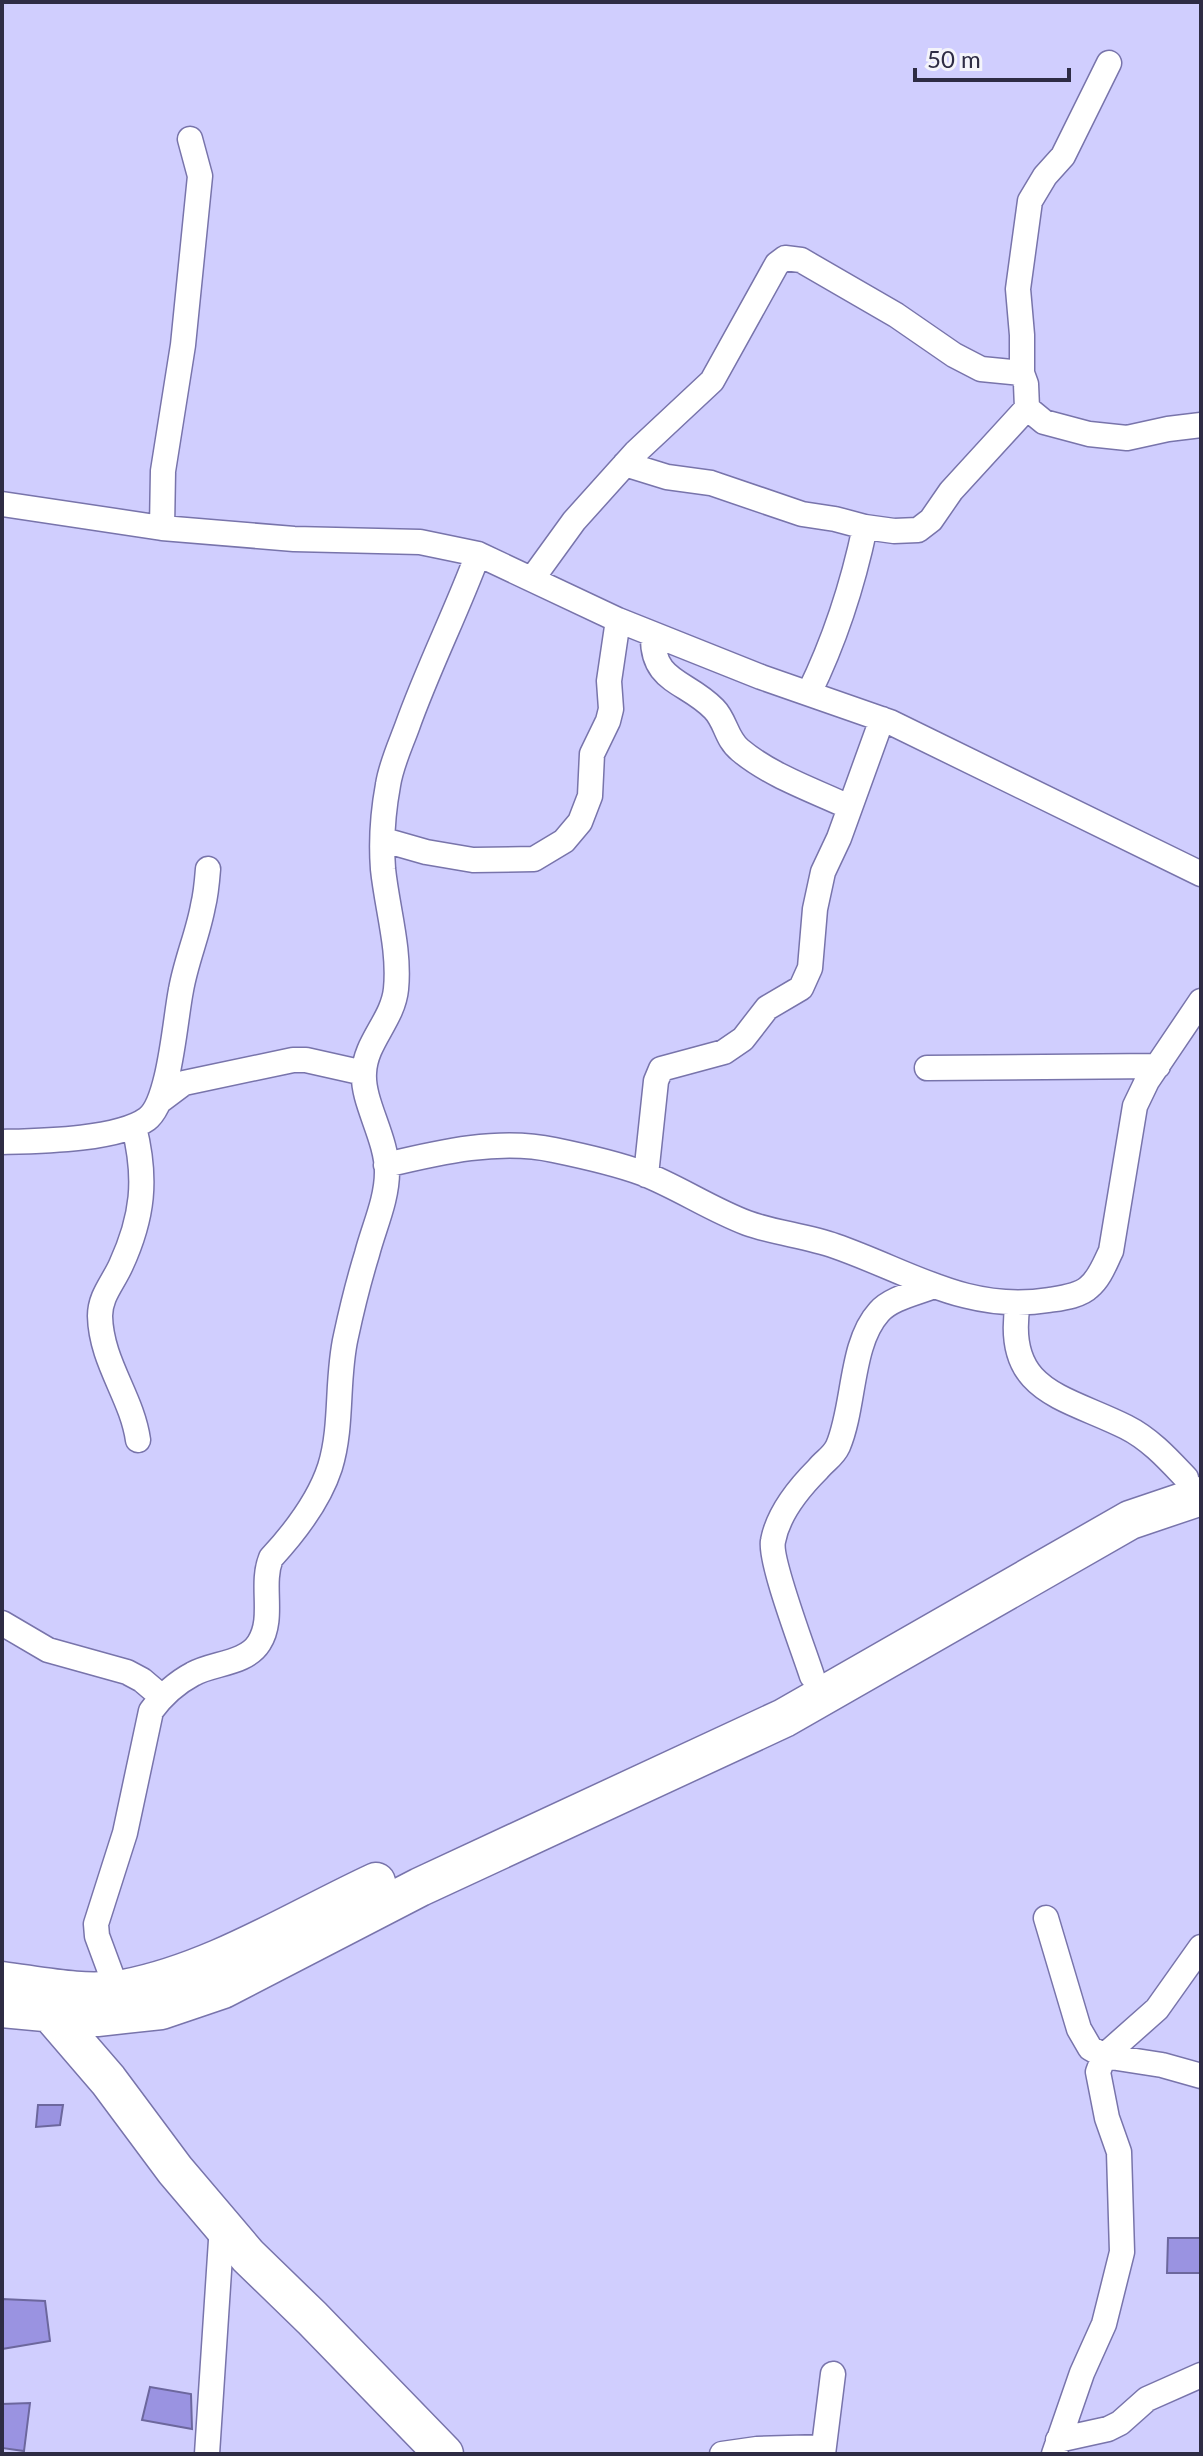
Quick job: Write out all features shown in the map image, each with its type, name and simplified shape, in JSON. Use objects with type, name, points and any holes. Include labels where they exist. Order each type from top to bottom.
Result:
[{"type":"main road","points":[[100,1999],[197,1968],[495,1824],[632,1766],[812,1676],[1103,1506],[1153,1486],[1196,1483]]},
{"type":"main road","points":[[2,2008],[46,2000],[100,1999],[161,2010],[223,1989],[420,1887],[784,1718],[1196,1483]]},
{"type":"main road","points":[[2,1981],[46,2000],[175,2170],[248,2256],[444,2454]]},
{"type":"main road","points":[[100,1999],[140,2087],[189,2160],[260,2245],[407,2389],[467,2454]]},
{"type":"street","points":[[625,464],[667,477],[711,483],[802,514],[865,527],[918,530],[931,520],[951,491],[1027,408],[1018,289],[1030,201],[1045,176],[1063,156],[1109,63]]},
{"type":"street","points":[[162,528],[163,471],[183,345],[200,176],[190,139]]},
{"type":"street","points":[[532,579],[574,521],[625,464],[712,381],[777,264],[785,258],[801,260],[981,369],[1022,373]]},
{"type":"street","points":[[1027,408],[1044,422],[1089,434],[1127,438],[1201,425]]},
{"type":"street","points":[[2,504],[162,528],[294,539],[420,542],[478,554],[618,620],[882,719],[1201,874]]},
{"type":"street","points":[[809,693],[825,662],[865,527]]},
{"type":"street","points":[[100,1999],[96,1924],[125,1833],[151,1711],[162,1697],[194,1673],[240,1657],[259,1643],[265,1627],[266,1569],[316,1499],[329,1469],[335,1445],[345,1339],[383,1202],[384,1146],[364,1087],[364,1073],[366,1059],[391,1012],[396,991],[383,866],[388,780],[433,657],[459,604],[478,554]]},
{"type":"street","points":[[384,840],[426,852],[473,860],[534,859],[564,841],[580,822],[590,796],[592,754],[611,709],[609,681],[618,620]]},
{"type":"street","points":[[653,634],[654,659],[662,671],[716,711],[729,739],[740,750],[779,775],[849,807]]},
{"type":"street","points":[[646,1175],[656,1081],[661,1069],[724,1052],[743,1039],[767,1008],[801,988],[806,979],[823,872],[839,838],[882,719]]},
{"type":"street","points":[[2,1142],[100,1135],[134,1127],[150,1117],[160,1101],[181,988],[203,908],[208,869]]},
{"type":"street","points":[[386,1165],[508,1145],[551,1149],[646,1175],[749,1224],[833,1245],[934,1286],[984,1302],[1018,1303],[1061,1298],[1090,1286],[1111,1251],[1135,1106],[1201,1001]]},
{"type":"street","points":[[160,1101],[184,1083],[293,1060],[364,1073]]},
{"type":"street","points":[[927,1068],[1158,1066]]},
{"type":"street","points":[[134,1127],[141,1154],[143,1189],[136,1225],[120,1268],[101,1304],[100,1317],[109,1360],[135,1420],[138,1440]]},
{"type":"street","points":[[812,1676],[775,1565],[773,1541],[791,1501],[819,1467],[833,1456],[839,1445],[868,1328],[881,1310],[934,1286]]},
{"type":"street","points":[[1018,1303],[1014,1323],[1016,1339],[1025,1368],[1041,1387],[1127,1428],[1152,1444],[1196,1483]]},
{"type":"street","points":[[2,1623],[48,1650],[127,1672],[162,1697]]},
{"type":"street","points":[[1046,1918],[1079,2029],[1090,2048],[1104,2056],[1162,2065],[1201,2076]]},
{"type":"street","points":[[1056,2447],[1104,2324],[1122,2252],[1119,2152],[1107,2118],[1098,2072],[1104,2056],[1157,2009],[1201,1947]]},
{"type":"street","points":[[207,2454],[222,2225]]},
{"type":"street","points":[[722,2454],[757,2449],[823,2451],[833,2374]]},
{"type":"street","points":[[1056,2447],[1108,2429],[1120,2423],[1147,2399],[1201,2375]]},
{"type":"building","points":[[38,2105],[63,2105],[60,2125],[36,2127]]},
{"type":"building","points":[[1168,2238],[1201,2238],[1201,2273],[1167,2273]]},
{"type":"building","points":[[2,2299],[45,2301],[50,2341],[2,2349]]},
{"type":"building","points":[[150,2387],[191,2394],[192,2429],[142,2420]]},
{"type":"building","points":[[30,2403],[24,2451],[2,2448],[2,2404]]}]
